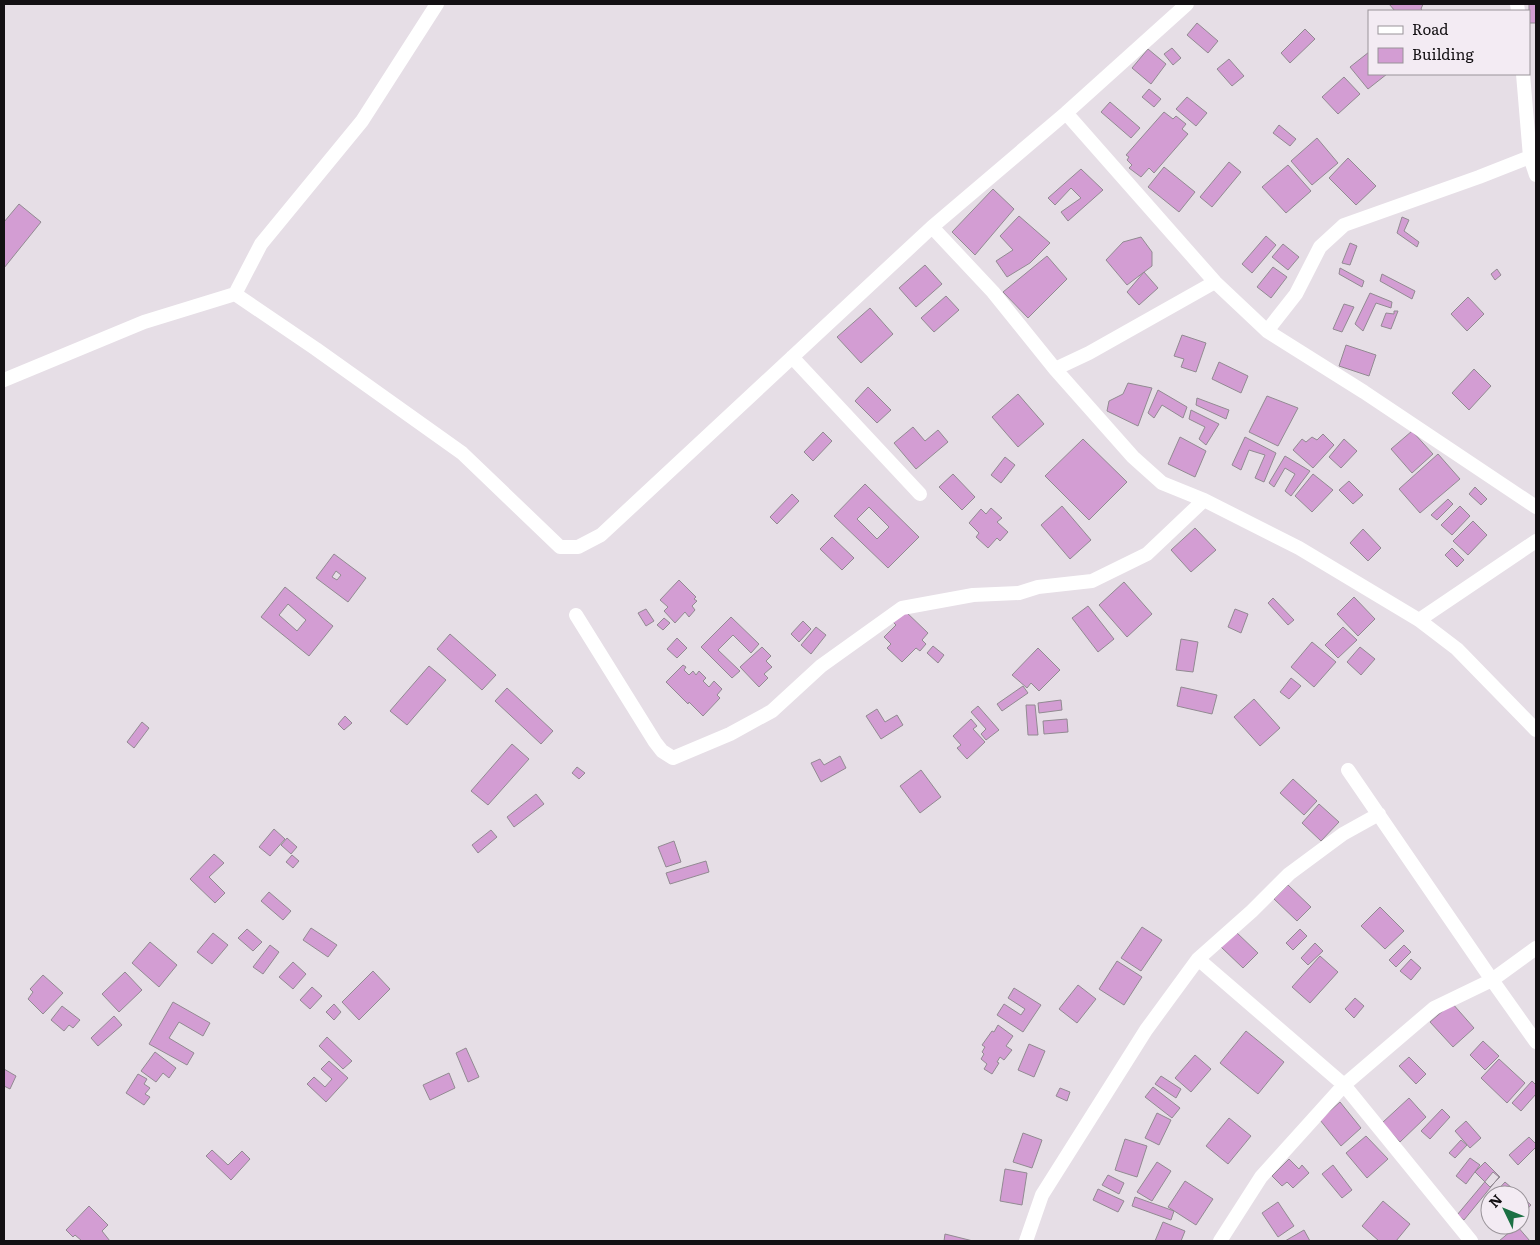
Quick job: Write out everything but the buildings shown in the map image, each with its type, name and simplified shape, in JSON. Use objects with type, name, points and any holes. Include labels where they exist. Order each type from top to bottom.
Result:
[{"type":"street","points":[[4,380],[144,322],[235,294],[261,244],[362,121],[437,4]]},
{"type":"street","points":[[235,294],[462,453],[560,547],[578,547],[602,535],[932,227],[1066,113],[1187,4]]},
{"type":"street","points":[[1523,75],[1530,156],[1536,175]]},
{"type":"street","points":[[1066,113],[1215,282],[1267,331],[1364,392],[1536,507]]},
{"type":"street","points":[[1267,331],[1296,294],[1320,247],[1344,225],[1479,177],[1530,156]]},
{"type":"street","points":[[932,227],[993,292],[1055,369],[1133,457],[1162,483],[1204,500],[1299,548],[1419,620],[1457,649],[1536,730]]},
{"type":"street","points":[[1055,369],[1089,353],[1215,282]]},
{"type":"street","points":[[792,356],[920,494]]},
{"type":"street","points":[[576,615],[655,742],[662,751],[673,758],[730,734],[772,710],[821,666],[902,608],[973,595],[1019,593],[1038,587],[1092,581],[1147,554],[1204,500]]},
{"type":"street","points":[[1419,620],[1536,541]]},
{"type":"street","points":[[1348,770],[1536,1042]]},
{"type":"street","points":[[1026,1241],[1042,1195],[1146,1030],[1198,959],[1252,911],[1289,874],[1343,834],[1378,814]]},
{"type":"street","points":[[1224,1239],[1261,1177],[1344,1085],[1434,1008],[1492,980],[1536,948]]},
{"type":"street","points":[[1198,959],[1344,1085],[1471,1241]]}]
